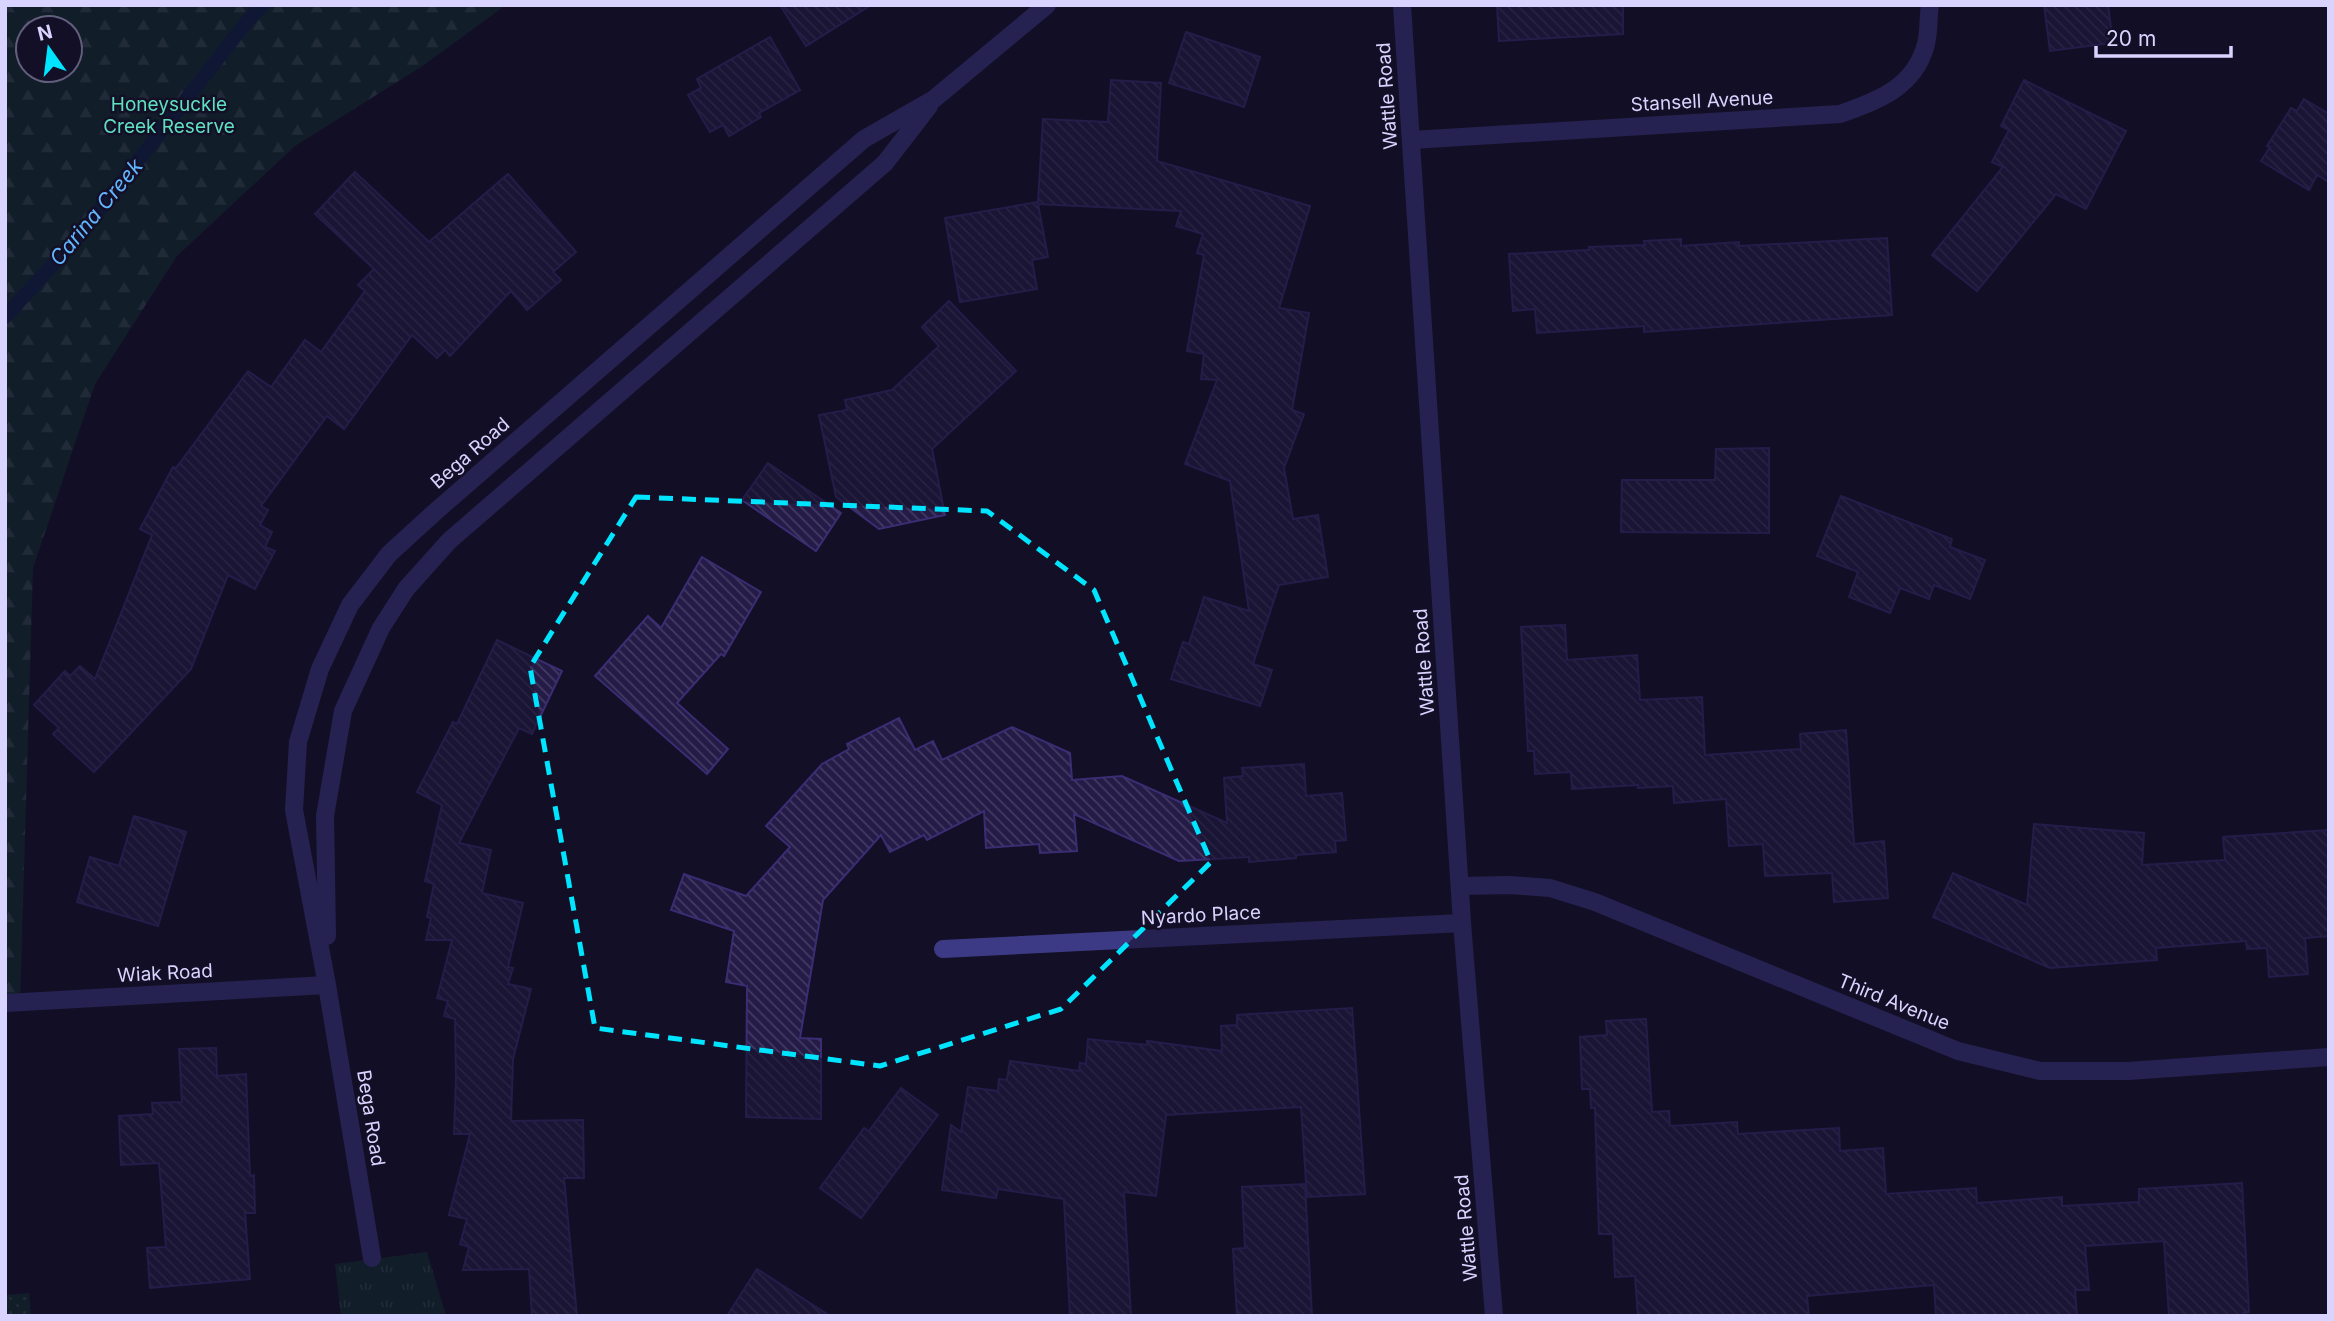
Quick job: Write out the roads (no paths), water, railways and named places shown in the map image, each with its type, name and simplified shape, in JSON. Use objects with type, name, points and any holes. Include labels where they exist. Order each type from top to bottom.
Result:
[{"type":"street","name":"Bega Road","points":[[372,1258],[327,985],[294,810],[298,742],[320,669],[349,605],[389,554],[425,520],[864,139],[934,99],[1047,5]]},
{"type":"street","name":"Wattle Road","points":[[1402,5],[1462,923],[1494,1316]]},
{"type":"street","name":"Stansell Avenue","points":[[1412,140],[1840,114],[1878,101],[1912,75],[1926,44],[1930,5]]},
{"type":"street","name":"Bega Road","points":[[327,985],[324,816],[335,747],[343,711],[381,628],[406,589],[449,541],[885,163],[934,99]]},
{"type":"street","name":"Third Avenue","points":[[1460,886],[1510,884],[1550,888],[1595,902],[1958,1051],[2040,1071],[2128,1071],[2329,1057]]},
{"type":"street","name":"Nyardo Place","points":[[943,949],[1462,923]]},
{"type":"street","name":"Wiak Road","points":[[5,1003],[327,985]]},
{"type":"waterway","name":"Carina Creek","points":[[5,317],[79,236],[249,19],[263,5]]},
{"type":"park label","name":"Honeysuckle Creek Reserve","points":[[169,115]]}]
